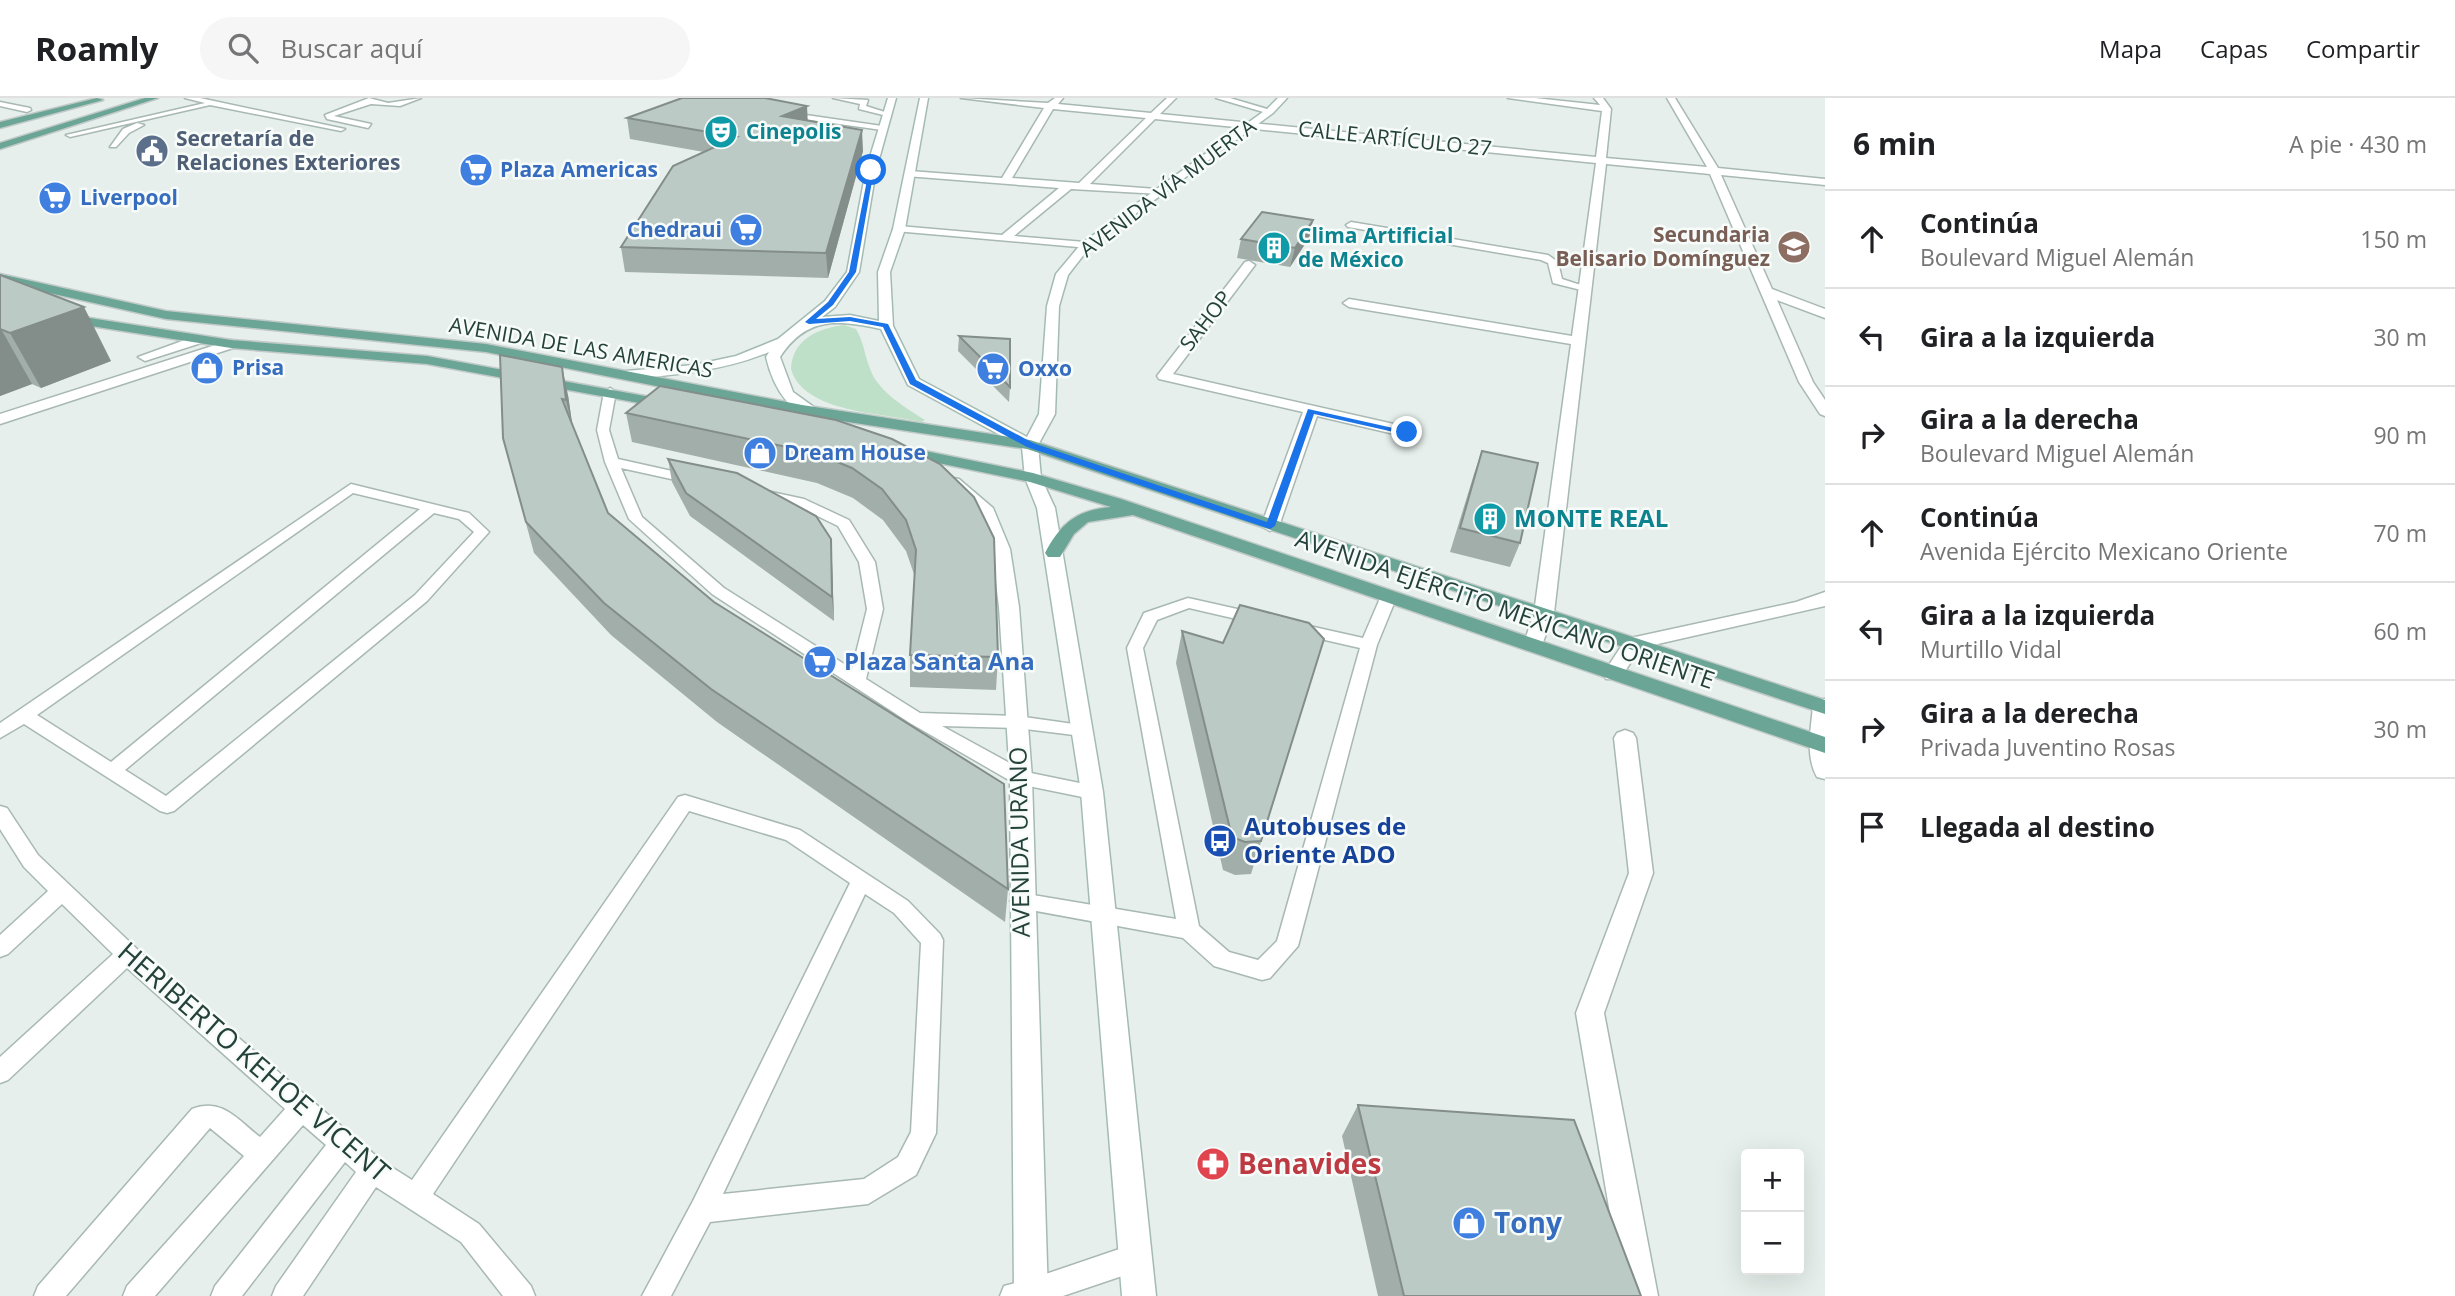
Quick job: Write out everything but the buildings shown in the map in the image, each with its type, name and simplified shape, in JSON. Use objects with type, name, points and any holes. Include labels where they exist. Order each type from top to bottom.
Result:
[{"type":"main road","points":[[0,116],[78,98]]},
{"type":"main road","points":[[0,125],[108,98]]},
{"type":"main road","points":[[0,136],[147,98]]},
{"type":"main road","points":[[0,146],[154,98]]},
{"type":"main road","name":"AVENIDA DE LAS AMERICAS","points":[[0,278],[166,315],[486,348],[802,410],[1030,445]]},
{"type":"main road","name":"AVENIDA DE LAS AMERICAS","points":[[102,301],[58,316],[196,340],[427,360],[684,407]]},
{"type":"main road","points":[[657,401],[676,385]]},
{"type":"main road","name":"AVENIDA EJÉRCITO MEXICANO ORIENTE","points":[[1030,445],[1825,707]]},
{"type":"main road","name":"AVENIDA EJÉRCITO MEXICANO ORIENTE","points":[[886,447],[1033,478],[1143,512],[1823,745]]},
{"type":"main road","points":[[1054,553],[1065,529],[1083,516],[1143,512]]},
{"type":"street","points":[[626,374],[694,369],[740,359],[783,342],[830,304],[853,272],[882,128],[892,98]]},
{"type":"street","points":[[924,98],[899,229],[884,272],[886,326],[912,382],[1030,445],[1033,478],[1046,508],[1054,553],[1091,792],[1139,1296]]},
{"type":"street","name":"CALLE ARTÍCULO 27","points":[[966,98],[1825,182]]},
{"type":"street","points":[[1006,180],[1050,106],[1061,98]]},
{"type":"street","points":[[1081,187],[1172,98]]},
{"type":"street","points":[[1220,98],[1269,111]]},
{"type":"street","name":"AVENIDA VÍA MUERTA","points":[[1030,445],[1047,414],[1054,306],[1062,274],[1085,246],[1283,98]]},
{"type":"street","points":[[1513,98],[1602,103],[1601,159],[1579,341],[1544,613],[1534,646]]},
{"type":"street","points":[[1671,98],[1714,171],[1806,382],[1825,411]]},
{"type":"street","points":[[910,174],[1156,192]]},
{"type":"street","points":[[1004,239],[1069,186]]},
{"type":"street","points":[[899,229],[1085,246]]},
{"type":"street","name":"SAHOP","points":[[1249,265],[1164,376],[1311,410]]},
{"type":"street","points":[[1768,292],[1825,314]]},
{"type":"street","points":[[1349,303],[1579,341]]},
{"type":"street","points":[[809,322],[850,319],[886,326]]},
{"type":"street","points":[[0,405],[196,340]]},
{"type":"street","points":[[783,342],[773,357],[777,380],[802,410],[850,431]]},
{"type":"street","points":[[0,419],[231,344]]},
{"type":"street","points":[[1806,382],[1825,379]]},
{"type":"street","points":[[1270,526],[1311,410],[1407,432]]},
{"type":"street","name":"AVENIDA URANO","points":[[886,447],[946,477],[984,508],[1001,549],[1009,607],[1021,778],[1025,1295]]},
{"type":"street","points":[[1613,674],[1633,643],[1718,623],[1746,621],[1819,602],[1825,598]]},
{"type":"street","points":[[1825,707],[1825,771]]},
{"type":"street","points":[[1625,738],[1641,873],[1590,1013],[1641,1296]]},
{"type":"lane","points":[[189,98],[341,129]]},
{"type":"lane","points":[[368,126],[329,115],[372,100],[391,105],[416,98]]},
{"type":"lane","points":[[837,98],[866,100],[862,107],[887,114]]},
{"type":"lane","points":[[70,135],[214,103]]},
{"type":"lane","points":[[0,104],[27,110]]},
{"type":"lane","points":[[794,105],[826,112],[823,120]]},
{"type":"lane","points":[[113,145],[126,131],[189,109]]},
{"type":"lane","points":[[0,110],[12,113]]},
{"type":"lane","points":[[772,112],[882,128]]},
{"type":"lane","points":[[1351,225],[1544,257],[1553,262],[1556,281],[1585,288]]},
{"type":"lane","points":[[610,392],[603,430],[612,462],[636,519],[718,591],[916,719],[1021,778],[1091,792]]},
{"type":"lane","points":[[612,462],[705,482]]},
{"type":"lane","points":[[0,732],[24,715],[351,488],[464,516],[482,532],[421,598],[167,806],[24,715]]},
{"type":"lane","points":[[745,490],[799,502],[844,523],[867,562],[875,609],[857,682]]},
{"type":"lane","points":[[112,771],[431,508]]},
{"type":"lane","points":[[1021,901],[1189,930],[1222,959],[1262,971],[1287,946],[1369,645],[1389,596]]},
{"type":"lane","points":[[1189,930],[1135,648],[1150,617],[1188,603],[1369,645]]},
{"type":"lane","points":[[916,719],[1017,722],[1082,730]]},
{"type":"lane","points":[[415,1198],[685,802],[793,835],[862,878],[901,907],[932,940],[923,1133],[907,1166],[868,1191],[702,1210]]},
{"type":"lane","name":"HERIBERTO KEHOE VICENT","points":[[0,813],[31,861],[127,954],[373,1170],[470,1233],[521,1296]]},
{"type":"lane","points":[[656,1296],[702,1210],[862,878]]},
{"type":"lane","points":[[0,948],[62,891]]},
{"type":"lane","points":[[0,1072],[127,954]]},
{"type":"lane","points":[[137,1296],[302,1108]]},
{"type":"lane","points":[[48,1296],[201,1117],[214,1116],[261,1154]]},
{"type":"lane","points":[[225,1296],[343,1144]]},
{"type":"lane","points":[[286,1296],[373,1170]]},
{"type":"lane","points":[[1025,1295],[1134,1258]]},
{"type":"green space","points":[[844,325],[856,329],[871,371],[880,386],[925,420],[922,422],[847,409],[811,395],[799,384],[791,369],[792,359],[801,343],[825,329]]},
{"type":"place","name":"Cinepolis","points":[[721,132]]},
{"type":"place","name":"Secretaría de Relaciones Exteriores","points":[[152,151]]},
{"type":"place","name":"Plaza Americas","points":[[476,170]]},
{"type":"place","name":"Liverpool","points":[[55,198]]},
{"type":"place","name":"Chedraui","points":[[746,230]]},
{"type":"place","name":"Secundaria Belisario Domínguez","points":[[1794,247]]},
{"type":"place","name":"Clima Artificial de México","points":[[1274,248]]},
{"type":"place","name":"Prisa","points":[[207,368]]},
{"type":"place","name":"Oxxo","points":[[993,369]]},
{"type":"place","name":"Dream House","points":[[760,453]]},
{"type":"place","name":"MONTE REAL","points":[[1490,519]]},
{"type":"place","name":"Plaza Santa Ana","points":[[820,662]]},
{"type":"place","name":"Autobuses de Oriente ADO","points":[[1220,841]]},
{"type":"place","name":"Benavides","points":[[1213,1164]]},
{"type":"place","name":"Tony","points":[[1469,1223]]},
{"type":"route","points":[[871,170],[853,272],[830,304],[809,322],[850,319],[886,326],[912,382],[1030,445],[1270,526],[1311,410],[1407,432]]}]
